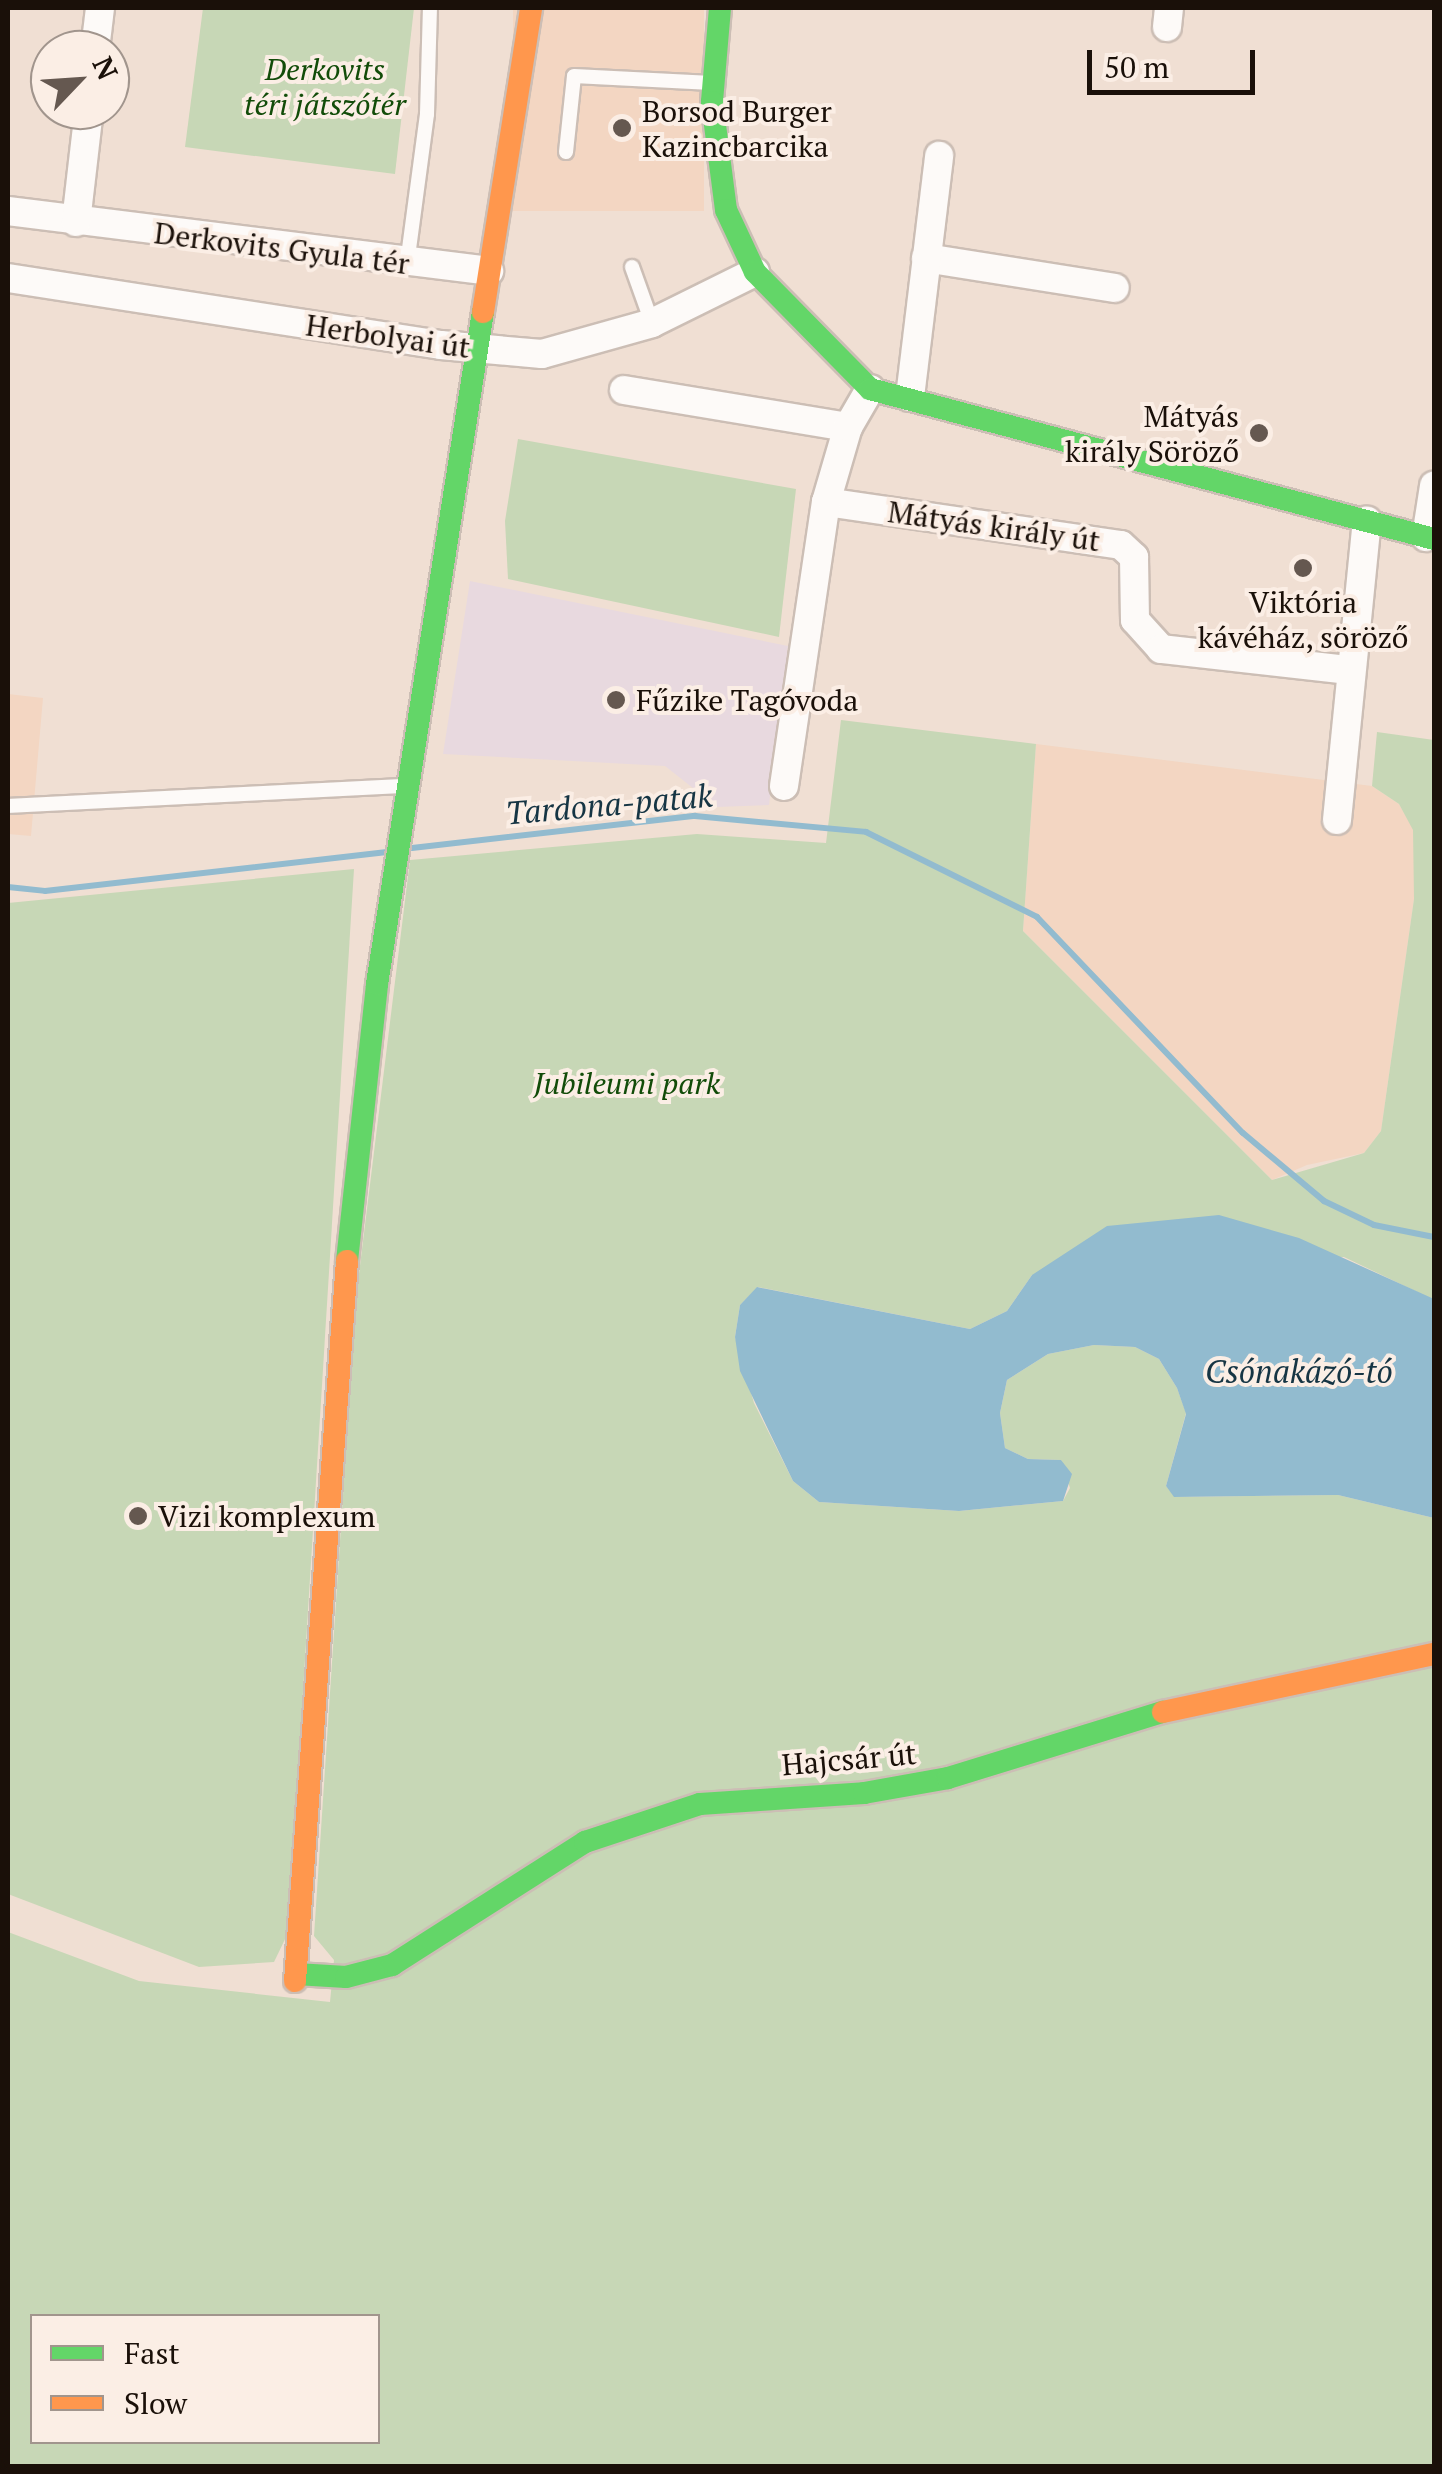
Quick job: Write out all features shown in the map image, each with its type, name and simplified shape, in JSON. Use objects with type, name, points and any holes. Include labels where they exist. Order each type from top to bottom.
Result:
[{"type":"street","points":[[404,786],[479,350],[531,8]]},
{"type":"street","points":[[720,8],[712,83],[726,208],[756,272],[870,389],[1430,538],[1434,486]]},
{"type":"street","points":[[76,222],[86,130]]},
{"type":"street","points":[[910,397],[939,156]]},
{"type":"street","name":"Derkovits Gyula tér","points":[[8,211],[406,264],[489,270]]},
{"type":"street","points":[[926,258],[1114,288]]},
{"type":"street","name":"Herbolyai út","points":[[8,278],[479,350],[569,350],[652,322],[756,272]]},
{"type":"street","points":[[784,786],[826,502],[848,427],[870,389]]},
{"type":"street","points":[[624,390],[848,427]]},
{"type":"street","name":"Mátyás király út","points":[[826,502],[1122,545],[1134,557],[1135,620],[1160,649],[1349,670]]},
{"type":"street","points":[[1337,820],[1349,670],[1367,521]]},
{"type":"street","name":"Hajcsár út","points":[[404,786],[347,1255],[296,1977],[346,1977],[392,1965],[586,1842],[700,1804],[864,1793],[948,1778],[1178,1707],[1434,1654]]},
{"type":"lane","points":[[406,264],[427,114],[430,8]]},
{"type":"lane","points":[[566,152],[574,76],[712,83]]},
{"type":"lane","points":[[632,266],[652,322]]},
{"type":"lane","points":[[9,806],[404,786]]},
{"type":"shaded area","points":[[513,8],[704,8],[704,211],[513,211]]},
{"type":"shaded area","name":"Fűzike Tagóvoda","points":[[470,581],[788,646],[769,805],[717,807],[665,766],[443,754]]},
{"type":"shaded area","points":[[8,694],[43,698],[31,836],[8,834]]},
{"type":"shaded area","points":[[1036,744],[1372,786],[1399,804],[1414,830],[1414,899],[1381,1131],[1364,1153],[1307,1165],[1272,1180],[1023,931]]},
{"type":"green space","name":"Derkovits téri játszótér","points":[[203,8],[414,8],[395,174],[185,147]]},
{"type":"green space","points":[[518,439],[796,489],[779,637],[508,579],[505,521]]},
{"type":"green space","name":"Jubileumi park","points":[[841,720],[1036,744],[1023,931],[1272,1180],[1364,1153],[1381,1131],[1414,899],[1413,830],[1399,804],[1372,786],[1377,732],[1434,740],[1434,1300],[1344,1257],[1032,1275],[1007,1311],[970,1329],[758,1287],[740,1305],[735,1337],[754,1403],[793,1481],[819,1502],[959,1511],[1063,1501],[1070,1488],[1061,1460],[1028,1459],[1005,1448],[1000,1413],[1007,1380],[1048,1354],[1094,1345],[1135,1347],[1159,1359],[1177,1388],[1186,1413],[1166,1486],[1175,1497],[1338,1495],[1434,1518],[1434,2466],[8,2466],[8,1932],[139,1981],[330,2002],[334,1960],[314,1936],[356,1298],[410,860],[697,834],[826,843]]},
{"type":"green space","points":[[354,869],[288,1933],[274,1962],[199,1967],[8,1894],[8,903]]},
{"type":"water","name":"Csónakázó-tó","points":[[1219,1215],[1299,1238],[1434,1299],[1434,1518],[1338,1495],[1174,1497],[1166,1486],[1186,1414],[1177,1388],[1159,1359],[1135,1347],[1094,1345],[1048,1354],[1007,1380],[1000,1413],[1005,1448],[1028,1459],[1061,1460],[1072,1474],[1063,1501],[959,1511],[819,1502],[793,1481],[740,1371],[735,1337],[740,1305],[757,1287],[970,1329],[1007,1311],[1032,1275],[1107,1226]]},
{"type":"waterway","name":"Tardona-patak","points":[[412,848],[695,816],[866,832],[1037,917],[1243,1133],[1324,1201],[1374,1225],[1434,1237]]},
{"type":"waterway","name":"Tardona-patak","points":[[8,887],[45,891],[385,852]]},
{"type":"traffic: fast","points":[[720,8],[712,102],[726,210],[755,272],[870,389],[1434,539]]},
{"type":"traffic: fast","points":[[347,1261],[377,984],[483,312]]},
{"type":"traffic: fast","points":[[296,1974],[346,1977],[392,1965],[585,1842],[700,1804],[864,1793],[948,1778],[1163,1712]]},
{"type":"traffic: slow","points":[[483,312],[531,8]]},
{"type":"traffic: slow","points":[[295,1981],[347,1261]]},
{"type":"traffic: slow","points":[[1163,1712],[1434,1654]]},
{"type":"place","name":"Borsod Burger Kazincbarcika","points":[[622,128]]},
{"type":"place","name":"Mátyás király Söröző","points":[[1259,433]]},
{"type":"place","name":"Viktória kávéház, söröző","points":[[1303,568]]},
{"type":"place","name":"Fűzike Tagóvoda","points":[[616,700]]},
{"type":"place","name":"Vizi komplexum","points":[[138,1516]]}]
